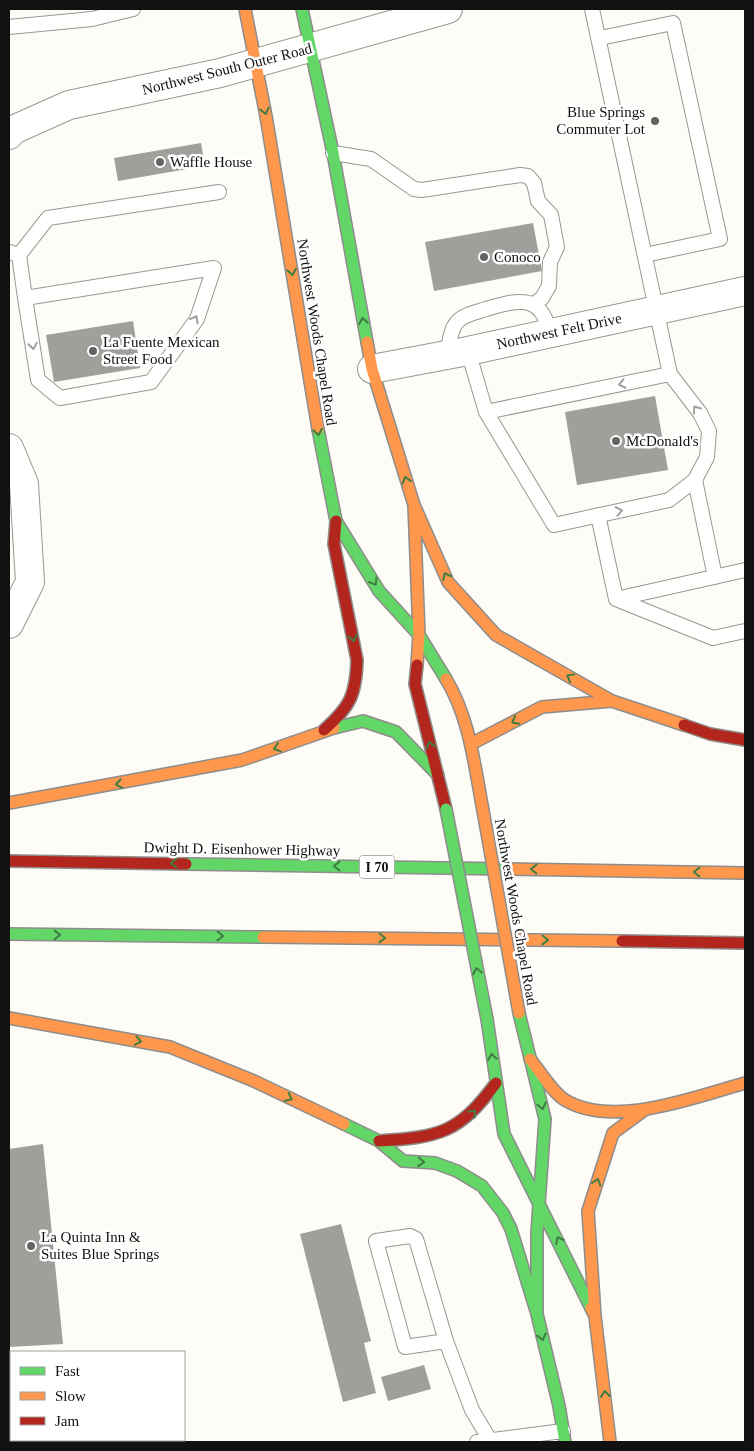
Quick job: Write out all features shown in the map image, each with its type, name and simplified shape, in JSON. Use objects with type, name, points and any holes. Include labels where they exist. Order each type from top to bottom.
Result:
[{"type":"main road","name":"Northwest Woods Chapel Road","points":[[245,9],[254,64],[266,116],[320,440],[336,521],[379,591],[419,635],[456,696],[471,744],[519,1013],[545,1119],[537,1233],[536,1314],[560,1406],[564,1436]]},
{"type":"main road","name":"Northwest Woods Chapel Road","points":[[302,9],[333,152],[372,369],[414,505],[419,635],[416,684],[446,809],[487,1019],[504,1134],[595,1316],[610,1442]]},
{"type":"main road","points":[[414,505],[448,582],[496,635],[612,701],[710,734],[745,740]]},
{"type":"main road","points":[[323,731],[348,709],[355,693],[357,676],[357,660],[334,544],[336,521]]},
{"type":"main road","points":[[471,744],[542,707],[612,701]]},
{"type":"main road","points":[[9,803],[242,760],[323,731],[363,721],[396,732],[438,775]]},
{"type":"main road","name":"Dwight D. Eisenhower Highway","points":[[9,861],[745,872]]},
{"type":"main road","points":[[9,934],[745,943]]},
{"type":"main road","points":[[9,1018],[170,1047],[254,1081],[379,1141],[403,1161],[443,1166],[457,1171],[482,1186],[503,1213],[511,1229],[536,1314]]},
{"type":"main road","points":[[530,1059],[564,1100],[596,1111],[643,1111],[745,1083]]},
{"type":"main road","points":[[379,1141],[423,1138],[451,1129],[477,1109],[496,1083]]},
{"type":"main road","points":[[595,1316],[588,1212],[613,1133],[643,1111]]},
{"type":"street","name":"Northwest South Outer Road","points":[[10,131],[69,105],[220,73],[448,9]]},
{"type":"street","name":"Northwest Felt Drive","points":[[372,369],[458,353],[745,291]]},
{"type":"street","points":[[9,448],[24,484],[30,582],[9,624]]},
{"type":"lane","points":[[9,27],[92,19],[133,9]]},
{"type":"lane","points":[[549,332],[546,317],[534,304],[522,301],[506,303],[470,314],[458,321],[451,335],[486,412],[554,525],[669,500],[695,480],[707,457],[709,432],[700,413],[670,374],[600,38],[592,9]]},
{"type":"lane","points":[[600,38],[673,23],[720,239],[645,255]]},
{"type":"lane","points":[[333,152],[371,159],[414,188],[422,190],[520,174],[528,176],[534,183],[538,201],[551,215],[557,247],[550,262],[548,286],[542,298],[534,304]]},
{"type":"lane","points":[[25,298],[214,268],[197,319],[152,382],[60,398],[38,380],[25,298],[14,254],[48,218],[219,192]]},
{"type":"lane","points":[[486,412],[670,374]]},
{"type":"lane","points":[[695,480],[715,577]]},
{"type":"lane","points":[[598,515],[616,599]]},
{"type":"lane","points":[[616,599],[745,570]]},
{"type":"lane","points":[[616,599],[714,638],[745,631]]},
{"type":"lane","points":[[446,1341],[405,1347],[377,1252],[376,1241],[410,1236],[416,1239],[446,1341],[486,1442],[564,1436]]},
{"type":"building","name":"Waffle House","points":[[201,143],[205,166],[118,181],[114,158]]},
{"type":"building","name":"Conoco","points":[[533,223],[542,271],[434,291],[425,242]]},
{"type":"building","name":"La Fuente Mexican Street Food","points":[[133,321],[140,368],[54,382],[46,335]]},
{"type":"building","name":"McDonald's","points":[[655,396],[668,470],[577,485],[565,412]]},
{"type":"building","name":"La Quinta Inn & Suites Blue Springs","points":[[43,1144],[63,1344],[9,1347],[9,1149]]},
{"type":"building","points":[[341,1224],[371,1341],[364,1343],[376,1393],[343,1402],[300,1234]]},
{"type":"building","points":[[424,1365],[431,1389],[388,1401],[381,1377]]},
{"type":"traffic: fast","points":[[302,9],[333,153],[367,342]]},
{"type":"traffic: fast","points":[[318,429],[336,521],[379,591],[419,635],[446,679]]},
{"type":"traffic: fast","points":[[334,728],[363,721],[396,732],[438,775]]},
{"type":"traffic: fast","points":[[446,809],[487,1019]]},
{"type":"traffic: fast","points":[[186,864],[508,869]]},
{"type":"traffic: fast","points":[[9,934],[263,937]]},
{"type":"traffic: fast","points":[[519,1013],[545,1119],[537,1233],[537,1314],[559,1406],[565,1442]]},
{"type":"traffic: fast","points":[[487,1019],[504,1134],[591,1308]]},
{"type":"traffic: fast","points":[[344,1124],[379,1141],[403,1161],[435,1163],[457,1171],[482,1186],[503,1213],[511,1229],[537,1314]]},
{"type":"traffic: slow","points":[[245,9],[266,116],[318,429]]},
{"type":"traffic: slow","points":[[367,342],[372,369],[414,505],[419,635],[417,665]]},
{"type":"traffic: slow","points":[[414,505],[448,582],[496,635],[612,701],[684,725]]},
{"type":"traffic: slow","points":[[446,679],[454,694],[465,724],[482,805]]},
{"type":"traffic: slow","points":[[471,744],[542,707],[612,701]]},
{"type":"traffic: slow","points":[[9,803],[242,760],[334,728]]},
{"type":"traffic: slow","points":[[482,805],[519,1013]]},
{"type":"traffic: slow","points":[[508,869],[745,873]]},
{"type":"traffic: slow","points":[[263,937],[622,941]]},
{"type":"traffic: slow","points":[[9,1018],[170,1047],[254,1081],[344,1124]]},
{"type":"traffic: slow","points":[[530,1059],[551,1087],[565,1100],[584,1108],[606,1112],[654,1108],[745,1083]]},
{"type":"traffic: slow","points":[[595,1316],[588,1211],[613,1133],[643,1111]]},
{"type":"traffic: slow","points":[[591,1308],[595,1316],[610,1442]]},
{"type":"traffic: jam","points":[[324,730],[340,714],[350,700],[355,682],[357,660],[334,544],[336,521]]},
{"type":"traffic: jam","points":[[417,665],[415,684],[446,809]]},
{"type":"traffic: jam","points":[[684,725],[710,734],[745,740]]},
{"type":"traffic: jam","points":[[9,861],[186,864]]},
{"type":"traffic: jam","points":[[622,941],[745,943]]},
{"type":"traffic: jam","points":[[379,1141],[418,1137],[447,1129],[471,1113],[496,1083]]},
{"type":"place","name":"Blue Springs Commuter Lot","points":[[655,121]]},
{"type":"place","name":"Waffle House","points":[[160,162]]},
{"type":"place","name":"Conoco","points":[[484,257]]},
{"type":"place","name":"La Fuente Mexican Street Food","points":[[93,351]]},
{"type":"place","name":"McDonald's","points":[[616,441]]},
{"type":"place","name":"La Quinta Inn & Suites Blue Springs","points":[[31,1246]]}]
